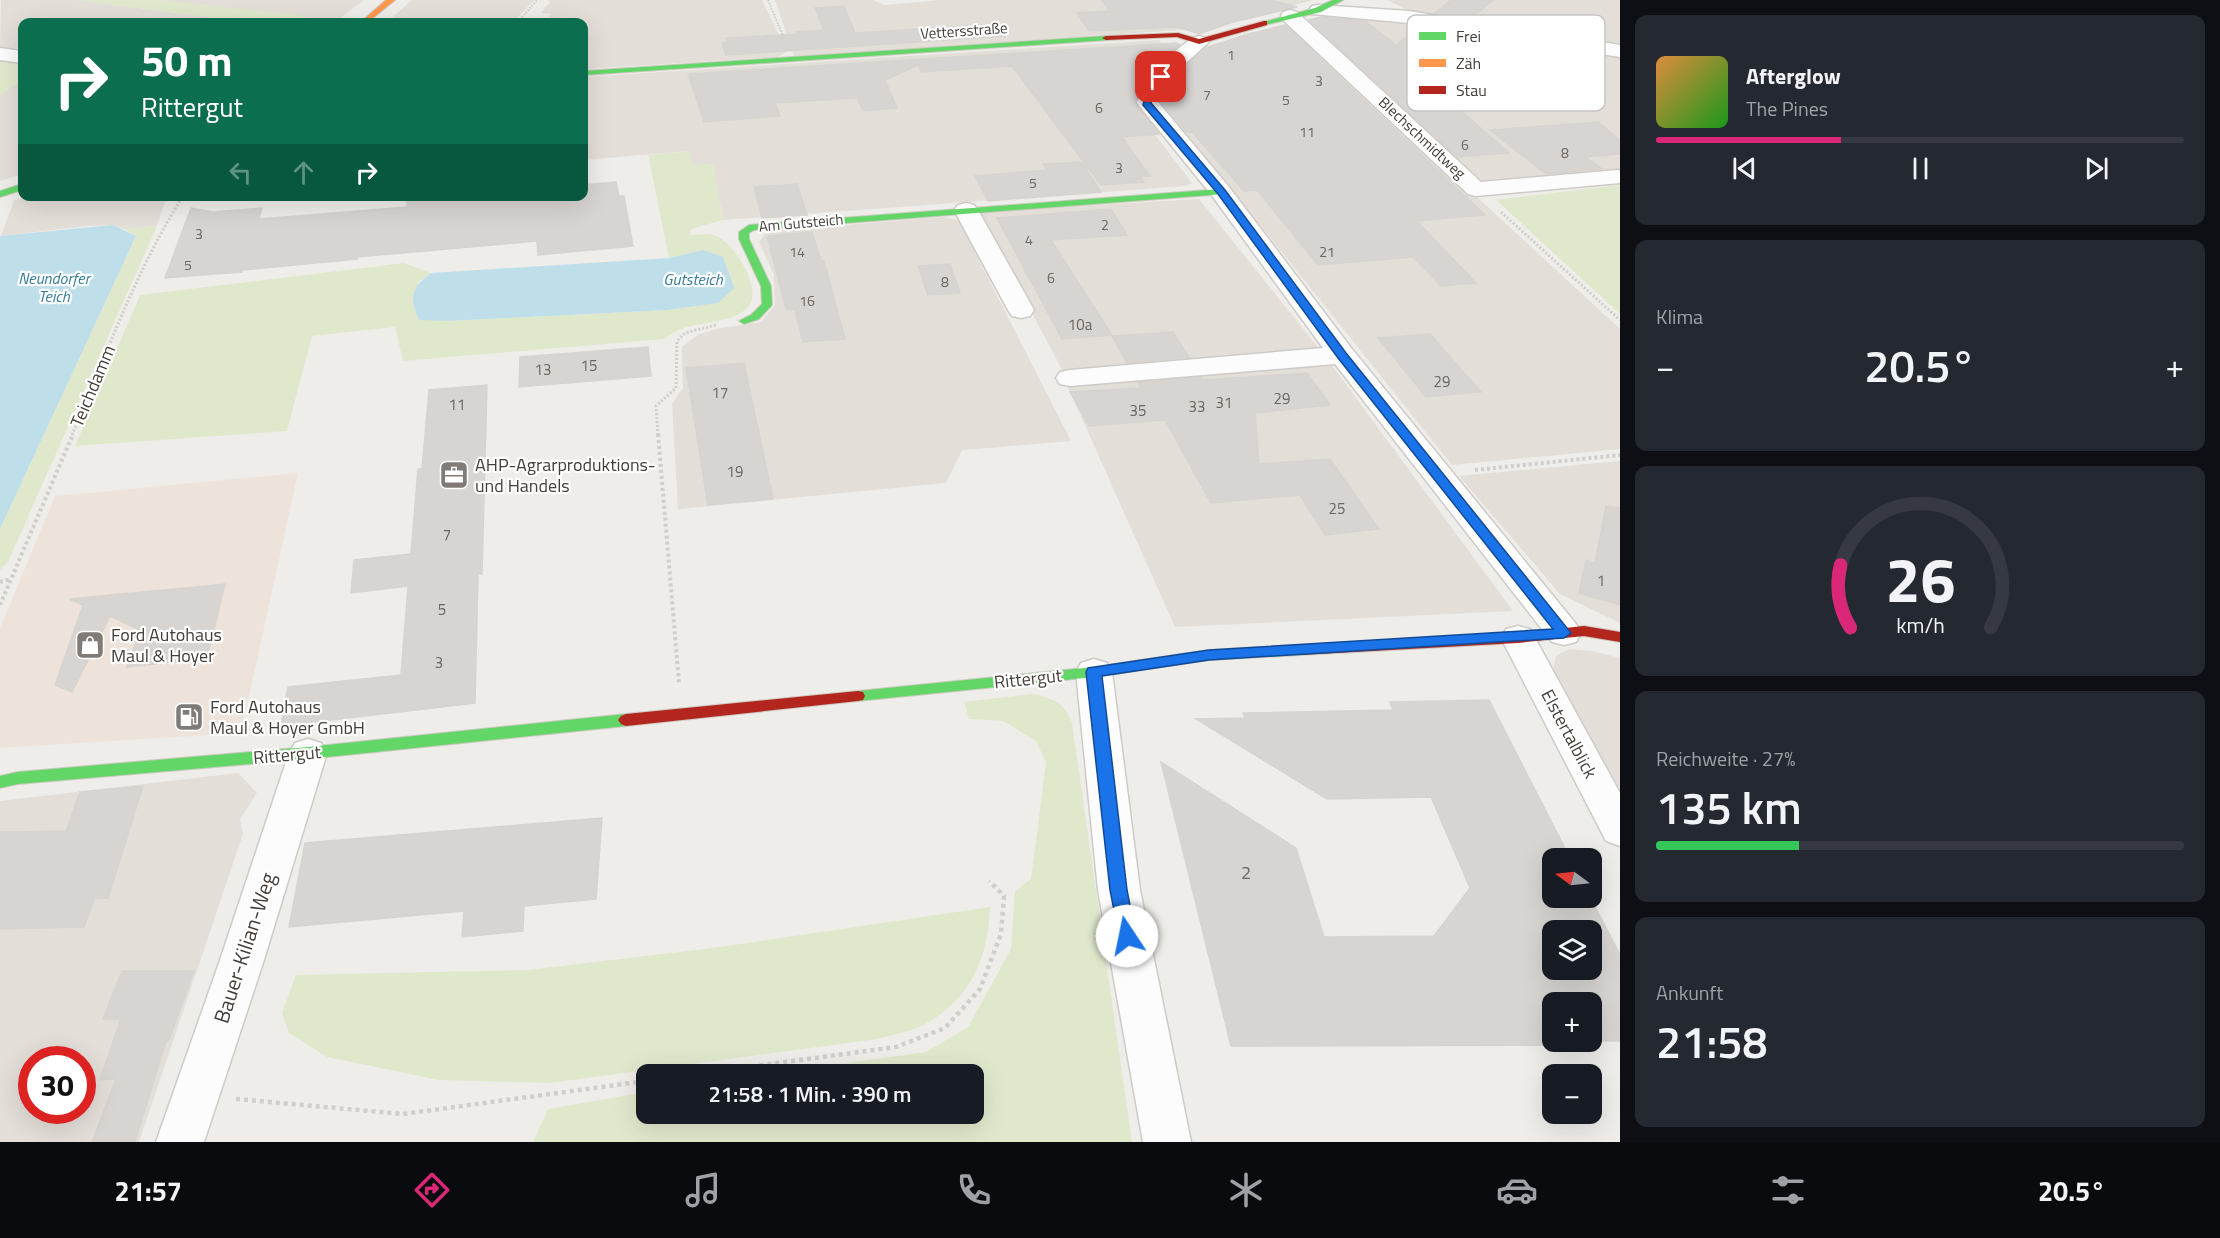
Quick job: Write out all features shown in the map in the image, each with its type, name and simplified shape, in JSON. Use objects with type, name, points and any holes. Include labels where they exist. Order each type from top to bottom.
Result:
[{"type":"street","points":[[369,18],[391,0]]},
{"type":"street","points":[[1339,0],[1318,10],[1199,42],[1151,87],[1146,103],[1221,192],[1342,356],[1564,633]]},
{"type":"street","points":[[1380,0],[1407,16]]},
{"type":"street","points":[[1318,10],[1407,17]]},
{"type":"street","name":"Blechschmidtweg","points":[[1290,16],[1476,189],[1618,177]]},
{"type":"street","name":"Vettersstraße","points":[[588,74],[1178,34],[1199,42]]},
{"type":"street","points":[[1605,49],[1620,51]]},
{"type":"street","points":[[0,54],[18,56]]},
{"type":"street","points":[[0,194],[18,188]]},
{"type":"street","name":"Am Gutsteich","points":[[744,321],[755,316],[766,305],[766,286],[744,239],[744,232],[752,227],[1221,192]]},
{"type":"street","points":[[966,210],[1021,310]]},
{"type":"street","points":[[1070,378],[1342,356]]},
{"type":"street","name":"Rittergut","points":[[0,782],[18,778],[308,753],[1094,672],[1209,655],[1518,638],[1584,631],[1620,637]]},
{"type":"street","name":"Elstertalblick","points":[[1518,638],[1620,830]]},
{"type":"street","points":[[1094,672],[1119,890],[1167,1142]]},
{"type":"street","name":"Bauer-Kilian-Weg","points":[[180,1142],[241,963],[308,753]]},
{"type":"path","points":[[521,18],[537,0]]},
{"type":"path","points":[[768,0],[792,59]]},
{"type":"path","points":[[1476,189],[1620,320]]},
{"type":"path","name":"Teichdamm","points":[[0,605],[132,294],[180,201]]},
{"type":"path","points":[[682,714],[656,406],[676,388],[677,341],[685,333]]},
{"type":"path","points":[[1438,473],[1620,455]]},
{"type":"path","points":[[0,582],[12,579]]},
{"type":"path","points":[[770,1064],[896,1047],[945,1028],[980,988],[1001,934],[1004,896],[989,881]]},
{"type":"path","points":[[196,1095],[403,1114],[636,1082]]},
{"type":"shaded area","points":[[1,0],[77,0],[216,18],[18,18],[18,48],[0,50]]},
{"type":"shaded area","points":[[157,0],[364,0],[340,18],[303,18]]},
{"type":"shaded area","points":[[412,0],[534,0],[517,18],[392,18]]},
{"type":"shaded area","points":[[548,0],[762,0],[778,34],[775,41],[782,44],[785,53],[777,57],[588,69],[588,18],[548,18],[551,14],[541,13],[550,2]]},
{"type":"shaded area","points":[[775,0],[873,0],[885,5],[941,0],[1313,0],[1210,28],[794,56]]},
{"type":"shaded area","points":[[1387,0],[1620,0],[1620,46],[1605,44],[1605,15],[1418,15]]},
{"type":"shaded area","points":[[1352,17],[1407,21],[1407,111],[1605,111],[1605,52],[1620,54],[1620,171],[1477,181],[1302,24],[1329,18]]},
{"type":"shaded area","points":[[1291,25],[1620,329],[1620,449],[1452,465],[1163,104],[1164,91],[1195,58],[1219,44]]},
{"type":"shaded area","points":[[1159,40],[1169,52],[1133,91],[1125,96],[1192,183],[1186,186],[723,220],[713,165],[691,165],[688,151],[588,160],[588,77]]},
{"type":"shaded area","points":[[18,83],[18,175],[0,181],[0,95]]},
{"type":"shaded area","points":[[1199,199],[1321,351],[1064,373],[978,212]]},
{"type":"shaded area","points":[[14,200],[167,201],[157,226],[124,229],[113,225],[87,226],[1,236]]},
{"type":"shaded area","points":[[945,217],[959,221],[1071,441],[962,450],[946,483],[678,509],[672,404],[683,388],[682,347],[699,334],[761,322],[775,305],[774,275],[759,242],[767,231]]},
{"type":"shaded area","points":[[1328,360],[1513,611],[1175,627],[1067,385]]},
{"type":"shaded area","points":[[1620,461],[1620,623],[1560,594],[1459,476]]},
{"type":"shaded area","points":[[298,473],[241,733],[0,748],[0,628],[55,496]]},
{"type":"shaded area","points":[[1569,649],[1592,651],[1620,658],[1620,790],[1553,670],[1556,656]]},
{"type":"shaded area","points":[[238,773],[257,793],[240,819],[243,834],[139,1142],[0,1142],[0,801]]},
{"type":"green space","points":[[77,0],[157,0],[299,15],[308,18],[216,18]]},
{"type":"green space","points":[[0,58],[18,60],[18,83],[0,95]]},
{"type":"green space","points":[[689,151],[692,165],[713,164],[723,220],[691,229],[690,235],[713,235],[729,245],[737,255],[749,277],[752,288],[749,306],[741,313],[685,328],[665,339],[403,361],[395,327],[312,336],[287,431],[75,446],[140,295],[404,263],[431,273],[418,282],[447,321],[668,310],[718,303],[703,250],[669,258],[648,155]]},
{"type":"green space","points":[[1620,185],[1620,314],[1496,200]]},
{"type":"green space","points":[[157,226],[8,562],[0,570],[0,529],[136,236],[124,229]]},
{"type":"green space","points":[[1032,694],[1057,702],[1065,710],[1072,723],[1132,1142],[533,1142],[548,1109],[636,1094],[636,1124],[984,1124],[984,1064],[839,1064],[926,1052],[968,1027],[1011,949],[1015,891],[1031,879],[1046,762],[1036,741],[1003,721],[969,719],[964,702]]},
{"type":"green space","points":[[990,907],[989,926],[981,961],[965,991],[939,1016],[922,1026],[878,1039],[692,1064],[636,1064],[636,1071],[550,1083],[439,1080],[327,1057],[289,1033],[282,1013],[296,975],[527,970],[713,948]]},
{"type":"water","name":"Neundorfer Teich","points":[[113,225],[136,236],[0,529],[0,236]]},
{"type":"water","name":"Gutsteich","points":[[703,250],[723,257],[734,288],[718,303],[668,310],[447,321],[419,320],[414,305],[416,288],[431,273],[669,258]]},
{"type":"building","points":[[1101,0],[1272,0],[1297,7],[1233,22],[1199,34],[1178,27],[1089,31],[1077,13],[1110,11]]},
{"type":"building","points":[[1451,0],[1493,0],[1476,15],[1435,13]]},
{"type":"building","points":[[844,6],[855,33],[996,24],[1005,36],[726,55],[722,43],[728,43],[726,38],[798,34],[797,32],[824,30],[815,8]]},
{"type":"building","points":[[1321,17],[1365,21],[1396,45],[1407,36],[1407,111],[1309,20]]},
{"type":"building","points":[[1285,25],[1485,215],[1417,221],[1476,283],[1441,286],[1413,257],[1318,265],[1257,190],[1244,191],[1192,132],[1186,132],[1161,102],[1169,81],[1205,48]]},
{"type":"building","points":[[1176,43],[1180,45],[1157,64],[1143,81],[1135,102],[1159,134],[1122,137],[1150,176],[1140,176],[1144,182],[1101,185],[1012,66],[922,72],[918,65],[885,80],[897,108],[863,111],[857,98],[775,103],[780,116],[704,122],[688,74]]},
{"type":"building","points":[[1407,111],[1461,111],[1509,153],[1457,157]]},
{"type":"building","points":[[1598,122],[1620,140],[1620,154],[1586,157],[1602,169],[1546,174],[1490,130]]},
{"type":"building","points":[[1082,162],[1101,192],[988,201],[975,176],[1047,170],[1043,164]]},
{"type":"building","points":[[616,182],[619,196],[624,196],[633,246],[538,255],[537,241],[357,257],[357,259],[243,270],[242,272],[165,278],[191,208],[213,212],[262,208],[259,219],[407,207],[407,201],[588,201],[588,185]]},
{"type":"building","points":[[797,184],[807,215],[762,218],[754,187]]},
{"type":"building","points":[[1111,209],[1127,235],[1051,240],[1112,335],[1062,339],[997,218]]},
{"type":"building","points":[[812,232],[821,261],[824,261],[845,339],[803,342],[795,310],[786,309],[767,236]]},
{"type":"building","points":[[950,264],[960,293],[928,295],[918,266]]},
{"type":"building","points":[[1173,332],[1189,357],[1127,363],[1112,336]]},
{"type":"building","points":[[1430,334],[1481,392],[1426,397],[1378,338]]},
{"type":"building","points":[[648,347],[651,376],[519,387],[520,357]]},
{"type":"building","points":[[744,363],[773,499],[708,505],[686,368]]},
{"type":"building","points":[[1307,373],[1330,405],[1255,413],[1259,464],[1330,459],[1379,529],[1325,535],[1300,495],[1211,503],[1165,420],[1089,426],[1070,392],[1141,388],[1138,383],[1201,377],[1203,380]]},
{"type":"building","points":[[487,385],[482,574],[478,574],[475,703],[281,726],[288,687],[401,675],[408,586],[351,593],[354,560],[411,554],[418,469],[422,469],[429,390]]},
{"type":"building","points":[[1606,506],[1620,508],[1620,605],[1579,593],[1586,560],[1595,563]]},
{"type":"building","points":[[225,584],[207,658],[127,667],[140,630],[110,616],[72,692],[55,685],[83,605],[69,599]]},
{"type":"building","points":[[1489,700],[1565,848],[1542,848],[1542,908],[1596,908],[1602,920],[1542,920],[1542,980],[1602,980],[1602,920],[1620,955],[1620,1041],[1602,1041],[1602,992],[1542,992],[1542,1045],[1231,1046],[1161,762],[1296,848],[1324,937],[1434,936],[1470,888],[1431,797],[1327,799],[1196,719],[1245,718],[1243,713],[1393,710],[1390,702]]},
{"type":"building","points":[[143,786],[108,898],[94,899],[84,927],[0,929],[0,832],[66,831],[80,792]]},
{"type":"building","points":[[602,818],[596,899],[524,906],[523,931],[462,937],[464,911],[289,927],[305,843]]},
{"type":"building","points":[[122,971],[194,971],[169,1040],[166,1041],[135,1142],[92,1142],[116,1079],[100,1080],[121,1019],[103,1019]]},
{"type":"traffic: fast","points":[[1264,23],[1318,10],[1339,0]]},
{"type":"traffic: fast","points":[[588,73],[1106,38]]},
{"type":"traffic: fast","points":[[0,194],[18,188]]},
{"type":"traffic: fast","points":[[744,321],[755,317],[767,305],[766,286],[744,239],[744,232],[752,227],[1221,192]]},
{"type":"traffic: fast","points":[[858,696],[1094,672],[1209,655],[1300,650]]},
{"type":"traffic: fast","points":[[0,782],[18,778],[308,753],[626,720]]},
{"type":"traffic: slow","points":[[369,18],[391,0]]},
{"type":"traffic: jam","points":[[1106,38],[1178,35],[1199,42],[1264,23]]},
{"type":"traffic: jam","points":[[1300,650],[1518,638],[1584,631],[1620,637]]},
{"type":"traffic: jam","points":[[626,720],[858,696]]},
{"type":"place","name":"AHP-Agrarproduktions- und Handels","points":[[454,475]]},
{"type":"place","name":"Ford Autohaus Maul & Hoyer","points":[[90,645]]},
{"type":"place","name":"Ford Autohaus Maul & Hoyer GmbH","points":[[189,717]]},
{"type":"route","points":[[1127,936],[1119,890],[1094,672],[1209,655],[1518,638],[1564,633],[1342,356],[1221,192],[1146,103],[1151,87],[1161,77]]}]
